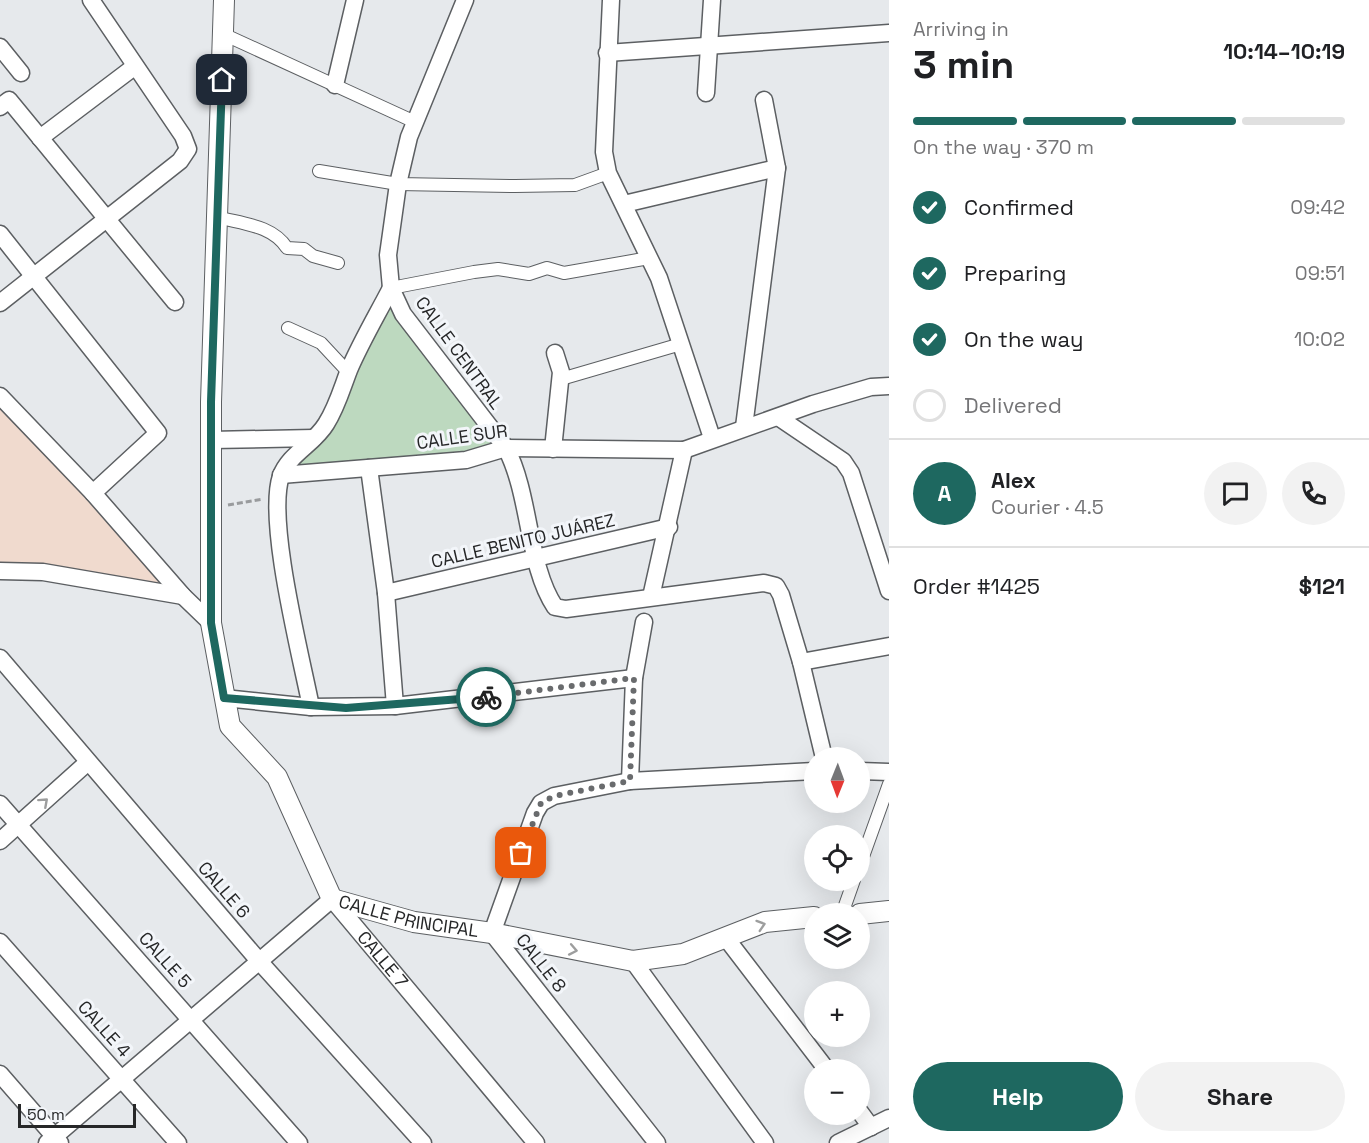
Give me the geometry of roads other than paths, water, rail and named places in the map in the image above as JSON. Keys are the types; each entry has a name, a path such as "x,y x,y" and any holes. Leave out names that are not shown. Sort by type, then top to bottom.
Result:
{"street":[{"path":"0,303 33,274 180,161 188,149 183,136 134,67 91,0"},
{"name":"CALLE 7","path":"224,0 211,440 211,623 230,726 277,777 332,899 536,1143"},
{"path":"335,86 355,0"},
{"path":"311,706 279,540 278,496 281,475 291,460 325,426 340,397 348,372 391,288 388,255 398,184 415,122 465,0"},
{"path":"610,0 604,152 608,173 649,258 712,438"},
{"path":"705,93 712,0"},
{"path":"607,53 889,33"},
{"path":"223,34 415,122"},
{"path":"0,47 21,73"},
{"path":"40,138 134,67"},
{"path":"0,107 9,100 175,302"},
{"path":"744,427 777,168 764,100"},
{"path":"624,204 777,168"},
{"path":"318,171 398,184 575,185 608,173"},
{"path":"217,217 267,230 281,237 287,248 304,249 313,256 338,263"},
{"path":"0,234 158,433 93,493"},
{"path":"391,288 498,269 529,274 547,268 564,273 649,258"},
{"name":"CALLE CENTRAL","path":"391,288 403,314 506,448 515,465 537,558 549,598 555,607 566,609 651,597"},
{"path":"288,328 321,343 348,372"},
{"path":"561,379 681,344"},
{"path":"553,449 561,379 555,353"},
{"path":"821,747 801,662 781,595 776,586 764,583 651,597 669,527 684,450 744,427 871,387 889,386"},
{"path":"0,396 93,493 183,596 211,623"},
{"path":"778,417 843,461 851,473 889,591"},
{"path":"211,440 314,438"},
{"name":"CALLE SUR","path":"281,475 466,460 506,448 684,450"},
{"path":"369,468 386,593 394,706"},
{"name":"CALLE BENITO JUÁREZ","path":"386,593 669,527"},
{"path":"0,571 43,572 183,596"},
{"path":"644,622 634,678 630,781 804,772"},
{"path":"801,662 889,646"},
{"name":"CALLE 6","path":"0,658 259,961 423,1143"},
{"path":"224,698 311,706 394,706 634,678"},
{"path":"0,840 88,762"},
{"path":"870,771 889,772"},
{"name":"CALLE 8","path":"630,781 554,796 541,803 535,813 492,933 657,1143"},
{"path":"870,838 889,784"},
{"name":"CALLE 5","path":"0,804 299,1143"},
{"name":"CALLE PRINCIPAL","path":"54,1141 122,1079 332,899 414,922 492,933 633,961 683,954 765,922 804,919"},
{"path":"870,913 889,911"},
{"path":"726,938 819,1059"},
{"name":"CALLE 4","path":"0,942 178,1143"},
{"path":"633,961 765,1143"},
{"path":"0,1074 54,1141"},
{"path":"838,1143 889,1118"}]}
